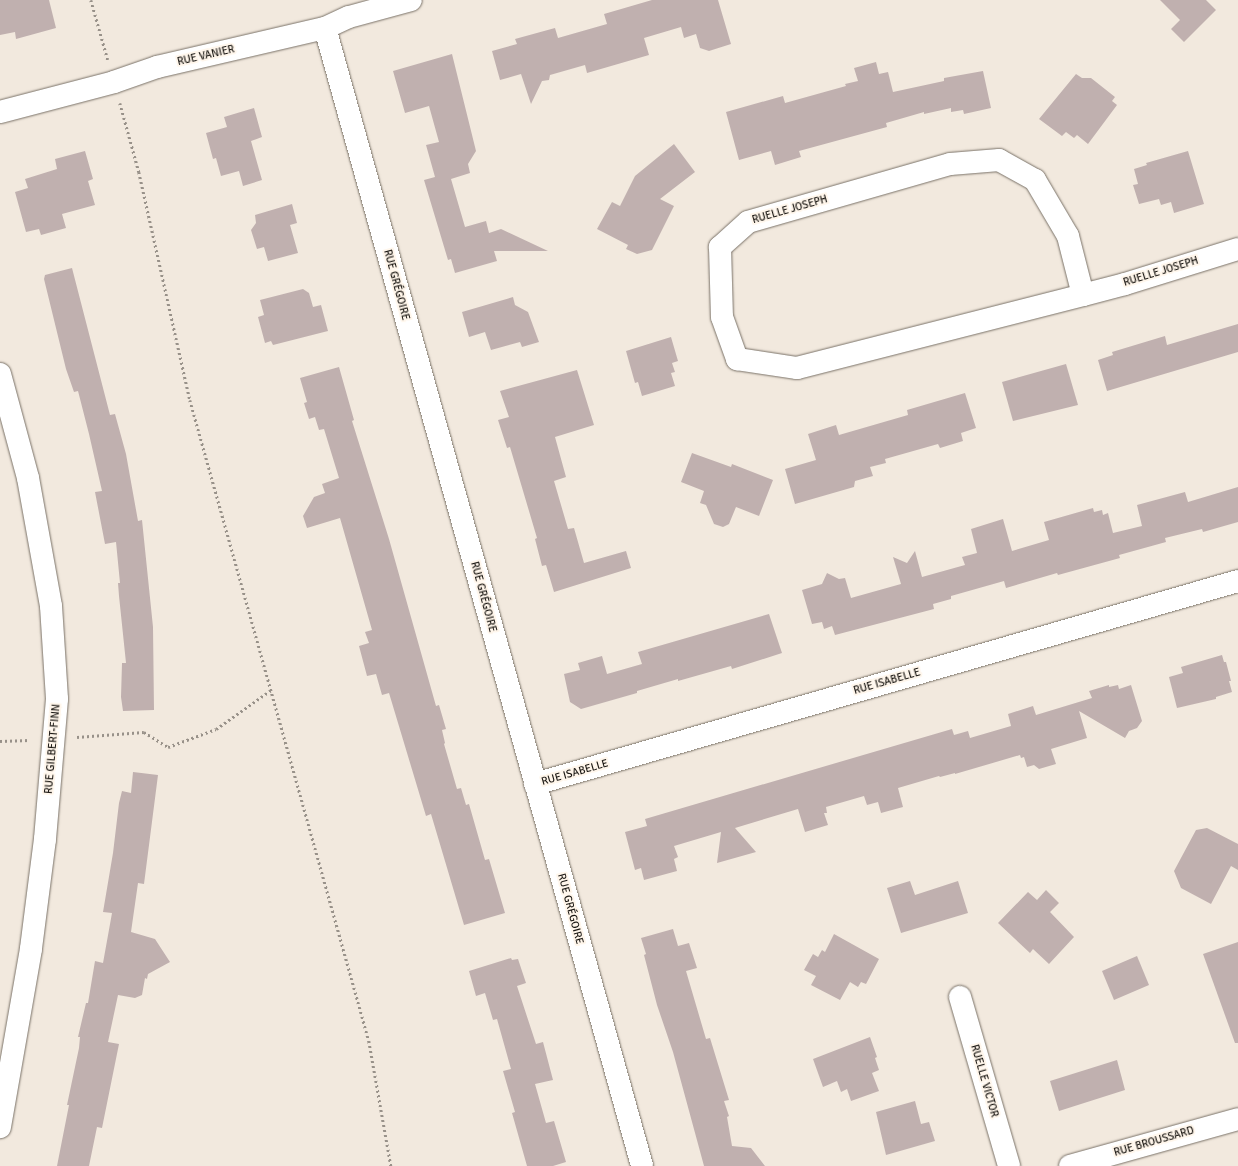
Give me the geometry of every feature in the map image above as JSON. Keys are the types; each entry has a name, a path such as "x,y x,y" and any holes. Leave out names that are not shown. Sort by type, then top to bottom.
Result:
{"street":[{"name":"RUE VANIER","path":"0,112 114,82 157,67 325,28 349,17 411,0"},
{"name":"RUE GRÉGOIRE","path":"325,28 642,1166"},
{"name":"RUELLE JOSEPH","path":"1083,295 1068,236 1035,180 999,160 950,164 748,222 720,247 722,317 737,359 796,368 1083,295 1238,249"},
{"name":"RUE GILBERT-FINN","path":"0,374 28,478 51,606 57,699 46,839 31,949 0,1127"},
{"name":"RUE ISABELLE","path":"535,784 1238,581"},
{"name":"RUELLE VICTOR","path":"960,997 1009,1166"},
{"name":"RUE BROUSSARD","path":"1070,1166 1238,1118"}],"path":[{"path":"91,0 139,172 190,400 369,1041 391,1166"},
{"path":"0,741 54,739 144,732 168,747 216,729 271,690"}],"building":[{"path":"0,0 49,0 56,28 16,39 15,32 0,35"},
{"path":"652,0 718,0 731,44 709,51 700,48 696,34 684,38 681,27 644,38 649,55 587,73 585,65 550,75 549,80 542,81 531,104 521,74 500,80 492,51 517,44 515,39 555,28 558,38 607,24 604,14"},
{"path":"1160,0 1206,0 1216,10 1184,42 1171,29 1180,20"},
{"path":"452,54 476,151 468,164 470,173 451,179 465,227 486,221 489,233 501,229 548,251 494,251 497,261 455,273 451,259 448,260 424,180 435,177 426,145 439,142 429,106 405,113 393,71"},
{"path":"876,62 879,74 888,72 893,92 944,81 944,78 983,71 991,108 964,114 963,110 951,112 951,108 924,114 924,112 886,123 887,127 799,151 801,157 775,165 771,151 739,160 726,112 783,96 785,103 846,86 845,84 858,81 854,68"},
{"path":"1076,74 1082,78 1091,78 1115,97 1112,101 1117,105 1088,144 1077,135 1074,138 1066,132 1062,136 1039,119"},
{"path":"254,108 262,137 251,141 262,180 243,186 239,171 221,176 216,158 213,159 206,133 227,127 224,117"},
{"path":"674,144 695,172 660,199 674,206 652,250 637,254 626,249 628,245 597,229 612,202 620,206 635,176"},
{"path":"85,151 93,179 88,181 95,205 62,214 66,228 41,235 39,229 26,232 15,192 28,188 25,179 57,169 55,159"},
{"path":"1188,151 1204,204 1174,213 1171,202 1161,205 1159,199 1139,204 1133,185 1138,184 1134,169 1147,165 1146,163"},
{"path":"292,204 297,223 290,225 298,253 268,261 264,247 257,249 251,230 256,223 255,215"},
{"path":"72,268 110,415 115,414 126,454 138,521 142,520 153,627 154,710 123,711 121,697 122,663 126,663 119,596 118,583 120,583 116,542 105,544 95,492 102,491 89,434 78,391 74,392 66,369 44,279 45,275"},
{"path":"303,289 309,293 313,307 321,305 328,331 273,345 271,341 265,343 258,317 264,315 260,300"},
{"path":"513,297 515,305 528,312 539,342 522,347 520,342 491,350 485,332 469,337 462,312"},
{"path":"1238,324 1238,352 1107,391 1098,360 1113,355 1112,352 1165,336 1167,345"},
{"path":"671,337 678,361 672,363 675,372 671,373 675,386 642,396 638,382 635,383 626,351"},
{"path":"1066,364 1078,405 1013,421 1002,382"},
{"path":"339,367 354,420 352,421 389,539 436,706 439,705 446,729 442,730 444,744 457,789 461,788 466,805 469,804 485,860 489,859 505,913 464,925 431,814 426,816 389,693 382,695 376,674 367,676 359,646 369,643 365,632 372,630 340,518 307,528 303,516 314,497 325,493 322,484 339,478 324,429 319,430 315,417 309,419 304,403 307,402 300,378"},
{"path":"577,370 594,425 555,437 566,477 554,481 568,529 574,528 584,563 626,551 631,568 554,592 546,565 542,566 535,539 537,538 510,447 507,448 498,420 509,417 500,391"},
{"path":"965,393 976,428 961,433 963,441 940,448 938,444 885,459 886,463 870,467 873,476 855,481 854,487 795,504 785,469 816,460 808,434 836,425 839,435 908,415 907,410"},
{"path":"692,453 731,467 732,464 773,480 759,516 736,507 729,524 723,527 714,524 706,505 700,503 704,491 681,482"},
{"path":"1238,487 1238,522 1203,532 1202,529 1165,538 1166,542 1119,555 1120,558 1058,575 1057,573 1006,588 1004,581 951,596 951,599 933,604 934,609 835,635 832,626 824,629 822,622 812,624 802,590 822,584 827,573 839,579 845,578 851,598 901,584 893,557 907,563 915,551 922,577 965,565 962,557 977,553 971,529 1003,519 1012,551 1049,540 1044,522 1093,508 1094,512 1102,510 1103,515 1108,513 1113,533 1142,526 1137,505 1185,492 1188,502"},
{"path":"769,614 782,653 732,669 731,666 678,681 678,679 637,691 637,693 581,709 570,702 564,674 580,670 578,663 602,656 607,674 642,664 638,652"},
{"path":"1222,655 1224,662 1226,662 1232,692 1216,697 1216,699 1177,708 1169,677 1183,673 1181,667"},
{"path":"1109,685 1109,687 1118,685 1119,689 1131,685 1142,721 1137,728 1129,731 1125,738 1079,711 1087,738 1051,749 1056,764 1039,769 1034,765 1027,767 1024,757 1021,758 1020,755 955,774 939,776 898,788 903,807 881,813 878,802 867,805 864,796 826,807 827,813 824,813 828,825 805,832 798,809 735,828 756,852 717,863 721,832 674,846 678,857 674,859 677,871 644,880 641,868 635,870 625,832 647,826 645,819 952,729 954,735 968,731 970,738 1011,726 1008,714 1033,706 1036,715 1092,698 1089,691"},
{"path":"133,772 158,775 144,884 138,883 131,932 155,939 170,962 148,974 147,979 145,978 142,995 135,998 118,995 108,1042 119,1044 102,1128 97,1127 89,1166 57,1166 69,1105 67,1105 79,1048 80,1037 78,1037 86,1003 88,1003 95,961 103,963 112,913 103,912 113,853 119,803 122,791 131,793"},
{"path":"1207,828 1238,844 1238,870 1231,866 1211,904 1181,888 1174,871 1196,830"},
{"path":"910,881 915,895 958,881 968,913 901,933 887,888"},
{"path":"1046,890 1059,903 1050,912 1074,937 1049,964 1033,949 1030,953 998,923 1028,892 1037,900"},
{"path":"673,929 678,946 689,943 697,968 686,971 706,1039 710,1038 729,1100 724,1101 729,1116 727,1117 732,1146 751,1148 765,1166 704,1166 673,1052 657,1005 641,938"},
{"path":"834,934 879,959 866,984 861,982 858,987 850,982 840,1000 811,985 816,976 804,970 813,954 818,957 822,950 825,952"},
{"path":"1238,942 1238,1043 1235,1043 1203,954"},
{"path":"1137,956 1149,985 1114,1000 1102,971"},
{"path":"511,958 512,960 518,959 526,983 517,986 536,1044 543,1042 553,1080 535,1084 546,1123 554,1121 566,1162 553,1166 527,1166 512,1113 515,1112 503,1071 511,1069 497,1019 493,1020 485,993 476,996 469,971"},
{"path":"870,1037 877,1057 875,1058 879,1070 872,1073 879,1091 851,1101 847,1089 841,1092 837,1081 823,1087 813,1059"},
{"path":"1117,1060 1125,1090 1059,1111 1050,1081"},
{"path":"915,1101 921,1124 929,1122 935,1141 886,1155 876,1112"}]}
